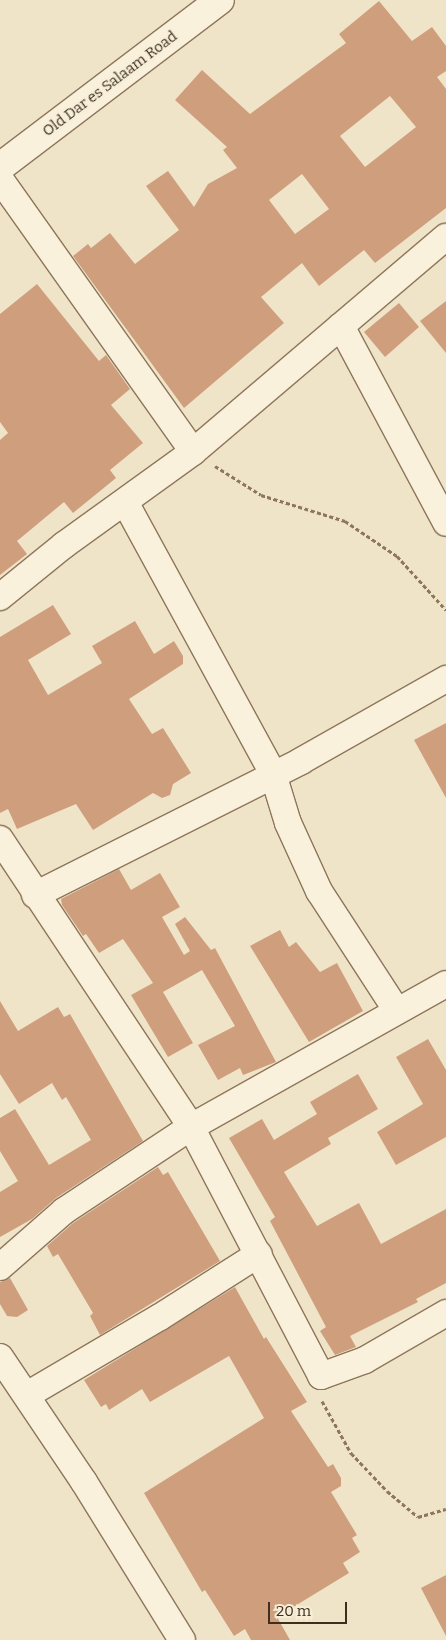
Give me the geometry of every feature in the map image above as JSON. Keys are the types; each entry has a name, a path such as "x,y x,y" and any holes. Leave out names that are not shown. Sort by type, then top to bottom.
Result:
{"main road":[{"name":"Old Dar es Salaam Road","path":"0,167 220,0"}],"street":[{"path":"0,179 193,452"},
{"path":"0,596 193,452 446,237"},
{"path":"341,326 446,523"},
{"path":"125,502 273,774 288,822 319,892 398,1011"},
{"path":"35,895 273,774 446,679"},
{"path":"0,839 35,895 191,1127 259,1254 321,1376 365,1360 446,1313"},
{"path":"0,1268 64,1211 191,1127 446,984"},
{"path":"27,1395 160,1317 259,1254"},
{"path":"0,1356 27,1395 182,1640"}],"path":[{"path":"193,452 261,494 345,520 397,556 446,610"},
{"path":"318,1394 351,1453 387,1491 418,1517 446,1509"}],"building":[{"path":"379,1 412,41 432,27 446,46 446,71 437,77 446,89 446,208 375,263 364,250 319,286 302,263 261,297 284,323 184,408 73,256 88,244 91,248 110,233 135,264 179,230 146,186 168,171 194,207 208,184 237,168 223,150 227,147 175,100 202,70 250,114 346,43 339,34","holes":["390,96 416,127 365,167 340,136","302,174 329,209 295,234 269,200"]},
{"path":"37,284 99,361 106,355 130,389 111,405 143,443 110,470 116,478 73,513 64,502 17,541 27,554 0,575 0,440 8,433 0,422 0,314"},
{"path":"446,301 446,353 420,321"},
{"path":"399,303 419,327 385,357 364,332"},
{"path":"53,605 71,634 28,660 48,695 102,663 92,646 135,621 154,654 174,641 183,656 183,664 129,699 152,734 163,728 191,773 173,784 170,795 162,798 153,793 93,830 76,804 17,829 8,809 0,813 0,637"},
{"path":"446,723 446,798 414,740"},
{"path":"119,869 131,890 160,873 180,907 162,917 184,955 190,951 175,924 185,917 211,950 215,948 276,1062 243,1075 240,1068 218,1080 198,1045 235,1026 202,970 163,992 193,1043 168,1057 131,995 153,983 123,939 99,953 86,934 83,936 62,905 61,899"},
{"path":"280,930 289,947 296,942 320,972 337,963 363,1011 309,1042 250,946"},
{"path":"0,1001 18,1031 58,1007 64,1017 70,1014 143,1141 56,1198 32,1219 0,1237 0,1192 18,1181 0,1151 0,1118 15,1109 49,1165 91,1140 66,1097 62,1100 52,1083 19,1104 0,1074"},
{"path":"428,1039 446,1070 446,1137 396,1165 377,1132 423,1104 396,1057"},
{"path":"358,1074 378,1109 328,1138 331,1144 284,1172 317,1226 359,1203 381,1244 446,1209 446,1283 416,1299 418,1302 350,1336 356,1347 335,1355 320,1331 326,1327 270,1221 275,1217 229,1138 262,1119 274,1140 317,1114 310,1102"},
{"path":"158,1167 163,1175 168,1172 220,1261 100,1335 90,1316 93,1313 58,1254 53,1257 47,1246 73,1223"},
{"path":"10,1278 28,1310 17,1317 7,1316 0,1304 0,1282"},
{"path":"235,1287 264,1339 266,1337 307,1402 291,1411 328,1467 333,1464 341,1478 341,1486 331,1492 357,1535 352,1538 360,1552 343,1563 349,1573 277,1617 290,1640 251,1640 245,1629 234,1636 205,1590 202,1592 144,1493 264,1418 229,1356 150,1402 142,1389 109,1410 106,1404 101,1407 84,1380"},
{"path":"446,1575 446,1636 421,1588"}]}
